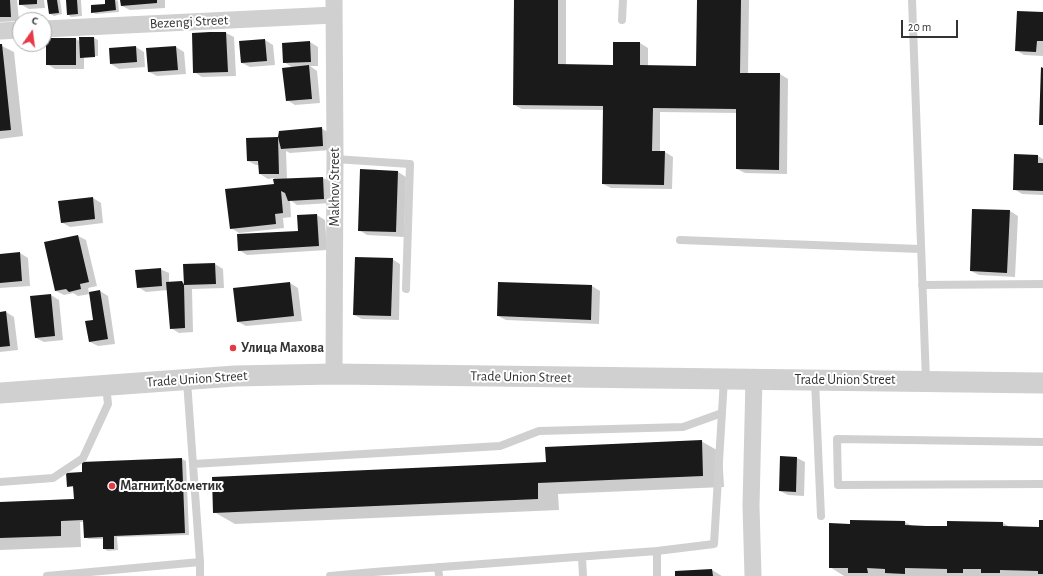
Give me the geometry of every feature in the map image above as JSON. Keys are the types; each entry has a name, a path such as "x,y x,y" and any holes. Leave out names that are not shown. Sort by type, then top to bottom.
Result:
{"street":[{"name":"Bezengi Street","path":"52,27 334,7"},
{"name":"Makhov Street","path":"334,7 334,374"},
{"path":"0,31 12,30"},
{"name":"Trade Union Street","path":"0,393 235,376 334,374 1043,383"},
{"path":"753,576 751,506 754,380"}],"lane":[{"path":"622,0 622,20"},
{"path":"912,0 926,381"},
{"path":"335,159 410,164 406,289"},
{"path":"680,240 920,250"},
{"path":"922,285 1043,284"},
{"path":"330,576 374,574 438,567 657,551 714,544 724,379"},
{"path":"187,380 200,576"},
{"path":"815,380 821,516"},
{"path":"0,482 53,478 83,458 108,404 106,385"},
{"path":"193,464 500,446 539,432 684,426 722,412"},
{"path":"1043,442 837,439 838,485 1043,484"},
{"path":"657,551 657,576"},
{"path":"582,557 583,576"},
{"path":"47,576 200,562"},
{"path":"438,567 439,576"}],"building":[{"path":"0,0 10,0 11,17 0,17"},
{"path":"19,0 37,0 37,4 19,5"},
{"path":"47,0 57,0 59,13 52,14 52,12 49,12"},
{"path":"66,0 77,0 78,14 67,15"},
{"path":"105,0 115,0 116,10 91,13 91,5 105,4"},
{"path":"120,0 157,0 157,3 121,6"},
{"path":"514,0 558,0 558,64 613,65 613,42 640,42 640,65 696,66 697,0 741,0 740,73 780,73 779,170 736,169 736,109 653,108 652,151 665,151 664,185 602,184 603,106 513,105"},
{"path":"1017,11 1043,12 1043,41 1037,41 1036,52 1015,51"},
{"path":"226,32 228,72 193,73 192,33"},
{"path":"79,37 94,37 95,57 80,58"},
{"path":"52,38 76,38 76,65 46,65 46,52 52,52"},
{"path":"265,39 267,61 241,63 239,41"},
{"path":"310,41 311,62 283,63 282,43"},
{"path":"0,44 2,44 11,130 0,131"},
{"path":"136,46 137,62 110,64 109,48"},
{"path":"176,46 178,70 148,72 146,48"},
{"path":"309,65 312,99 286,101 282,68"},
{"path":"1041,67 1043,68 1043,125 1039,125"},
{"path":"322,127 323,146 281,149 278,137 279,131"},
{"path":"278,137 279,174 259,174 258,161 247,161 246,138"},
{"path":"1014,154 1038,155 1038,163 1043,163 1043,191 1013,190"},
{"path":"360,169 398,171 396,232 358,231"},
{"path":"323,177 324,199 288,201 285,193 281,191 283,213 275,214 276,224 230,229 225,189 274,184 273,179"},
{"path":"93,197 95,219 61,223 58,201"},
{"path":"972,209 1010,210 1007,273 970,271"},
{"path":"317,214 319,246 238,251 237,234 298,231 297,215"},
{"path":"78,235 89,282 80,284 81,289 69,292 66,289 55,291 44,242"},
{"path":"20,252 22,281 0,283 0,254"},
{"path":"355,257 393,258 391,316 353,315"},
{"path":"215,263 216,284 184,285 183,264"},
{"path":"161,268 162,286 137,288 135,270"},
{"path":"182,281 184,285 185,328 170,329 166,282"},
{"path":"290,282 294,316 237,322 233,288"},
{"path":"498,282 592,285 591,320 497,316"},
{"path":"100,290 108,339 89,342 85,321 93,320 89,292"},
{"path":"51,294 55,336 35,338 30,296"},
{"path":"6,311 10,346 0,347 0,312"},
{"path":"702,440 703,476 538,483 538,499 213,513 212,477 546,462 545,447"},
{"path":"780,456 797,457 796,492 779,491"},
{"path":"182,458 185,533 114,536 114,549 103,549 103,537 84,538 83,520 61,521 61,536 0,538 0,502 74,499 73,486 67,487 66,473 82,472 82,462"},
{"path":"850,520 905,521 905,525 926,526 947,526 947,521 1003,522 1003,526 1039,527 1039,520 1043,520 1043,574 1038,574 1038,571 1000,570 1000,573 981,573 981,569 963,569 963,573 947,573 947,569 905,568 905,574 885,573 885,569 867,568 868,573 848,573 848,568 829,568 829,523 850,524"},
{"path":"712,569 713,576 675,576 675,571"}],"place":[{"name":"Улица Махова","path":"233,348"},
{"name":"Магнит Косметик","path":"112,486"}]}
